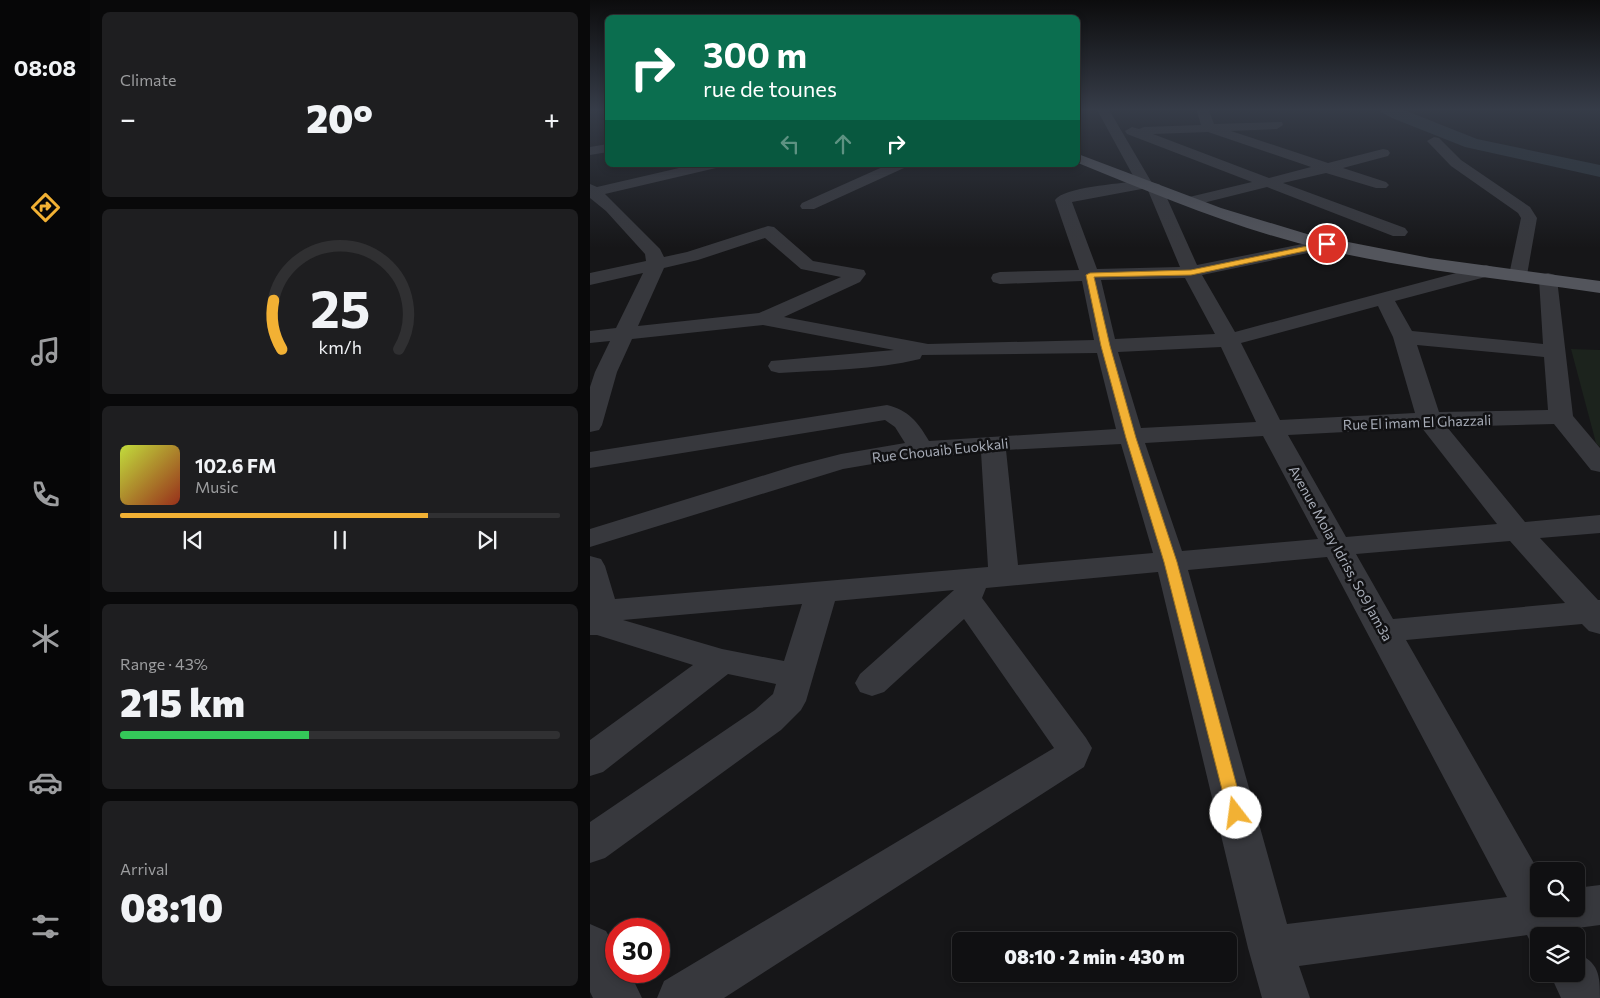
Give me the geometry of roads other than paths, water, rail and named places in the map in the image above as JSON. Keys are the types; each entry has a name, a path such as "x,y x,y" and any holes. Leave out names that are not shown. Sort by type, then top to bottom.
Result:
{"main road":[{"path":"1080,159 1261,227 1327,244 1402,259 1600,286"}],"street":[{"name":"Avenue Molay Idriss, So9 Jam3a","path":"1129,155 1150,186 1191,272 1229,340 1272,429 1384,631 1530,870"},
{"path":"1193,155 1400,232"},
{"path":"1287,155 1381,185"},
{"path":"1191,201 1377,155"},
{"path":"1448,155 1456,163 1524,210 1529,218 1518,275"},
{"path":"591,191 702,167"},
{"path":"808,206 895,167"},
{"path":"1150,186 1070,196 1065,197 1063,200 1090,275 1106,346 1131,438 1171,562 1271,948 1286,998"},
{"path":"590,424 606,372 656,265 654,253 612,208 591,191"},
{"path":"590,279 692,256 768,231 807,265 857,274 853,278 763,319 621,340 590,338"},
{"path":"1000,278 1191,272 1327,244"},
{"path":"763,319 928,350 1106,346 1229,340 1384,300 1486,271"},
{"path":"1548,279 1561,417 1600,464"},
{"path":"1384,300 1404,337 1429,420 1518,532 1598,616"},
{"path":"1404,337 1555,352"},
{"path":"590,352 621,340"},
{"path":"779,366 872,360 907,356 928,350"},
{"path":"590,460 887,412 897,414 909,428 921,449"},
{"name":"Rue El imam El Ghazzali","path":"1272,429 1429,420 1561,417"},
{"name":"Rue Chouaib Euokkali","path":"590,538 841,462 921,449 1272,429"},
{"path":"680,998 1071,756 1074,748 982,585 993,444"},
{"path":"595,621 822,592 982,585 1171,562 1600,524"},
{"path":"590,566 595,621"},
{"path":"872,683 982,585"},
{"path":"590,845 768,720 788,701 822,592"},
{"path":"1384,631 1598,616"},
{"path":"595,621 722,661 796,676"},
{"path":"590,761 722,661"},
{"path":"1585,909 1600,905"},
{"path":"1271,948 1559,917"},
{"path":"590,946 618,998"},
{"path":"1577,982 1586,998"}],"waterway":[{"path":"1525,155 1600,171"}]}
